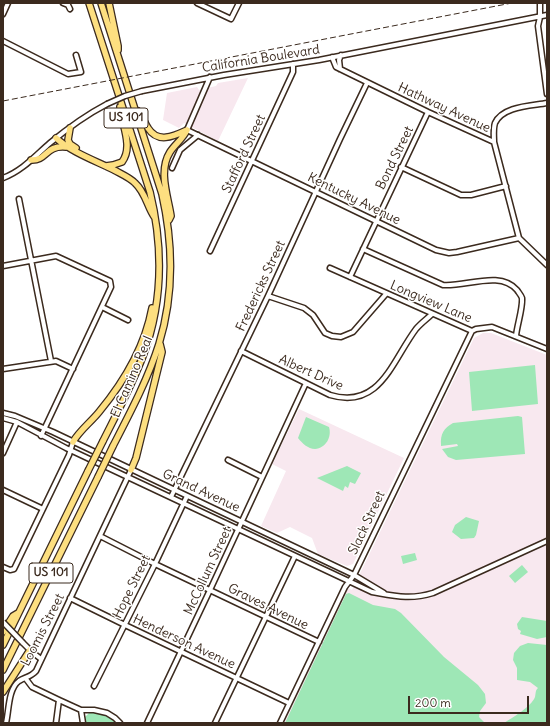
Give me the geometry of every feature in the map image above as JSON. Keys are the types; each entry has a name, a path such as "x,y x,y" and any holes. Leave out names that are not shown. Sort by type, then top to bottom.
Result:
{"highway":[{"name":"El Camino Real","path":"3,645 143,356 152,328 158,291 159,253 156,220 150,192 88,3"},
{"name":"El Camino Real","path":"3,670 143,385 159,343 168,306 171,275 170,240 161,188 101,3"},
{"path":"109,3 118,46 118,56"},
{"path":"106,166 119,164 124,160 127,152 127,143 119,97"},
{"path":"136,108 149,129 158,137 170,138 187,130"},
{"path":"70,128 67,137 69,143 94,156 98,162"},
{"path":"168,223 171,216 164,174 165,164 169,154 175,145 185,135 187,130"},
{"path":"56,138 67,147 127,177 138,186 145,196 150,212 156,220"},
{"path":"31,160 41,158 55,147 67,147"},
{"path":"73,442 76,436 90,423 105,405 127,372 143,336 149,320 153,302 158,291"},
{"path":"131,470 136,458 162,352 159,343"},
{"path":"3,632 13,616 18,613"},
{"path":"3,692 30,650"}],"street":[{"path":"3,14 8,3"},
{"path":"63,3 68,5 70,9"},
{"path":"197,3 232,20 239,3"},
{"path":"540,3 540,17 538,26 547,94"},
{"name":"California Boulevard","path":"3,178 15,173 56,138 87,115 125,96 210,77 332,57 547,15"},
{"path":"3,42 68,74 81,72 76,55"},
{"path":"340,69 339,60 341,55"},
{"name":"Hathway Avenue","path":"332,57 336,67 428,112 494,142 519,238"},
{"name":"Stafford Street","path":"210,251 294,72 293,64"},
{"path":"187,130 210,77"},
{"name":"Fredericks Street","path":"171,497 268,296 368,83"},
{"path":"494,142 495,124 503,114 510,110 547,103"},
{"name":"Bond Street","path":"350,277 428,112"},
{"name":"Kentucky Avenue","path":"187,130 436,250 449,253 519,238"},
{"path":"172,168 180,150 198,135"},
{"path":"401,167 461,195 471,195 506,186"},
{"path":"19,199 51,361"},
{"path":"519,238 547,265"},
{"path":"363,249 442,284 454,285 495,280 510,283 520,294 522,300 516,336"},
{"path":"3,266 56,256 110,281 112,287 41,436"},
{"name":"Longview Lane","path":"330,268 472,331 492,327 547,349"},
{"path":"268,296 304,308 313,315 325,333 336,337 345,336 353,332 386,294"},
{"path":"102,307 128,320"},
{"name":"Albert Drive","path":"241,351 306,384 341,398 353,398 364,395 374,389 382,380 417,328 432,314"},
{"name":"Slack Street","path":"280,723 345,587 354,575 472,331"},
{"path":"3,369 56,361 72,369"},
{"name":"McCollum Street","path":"147,723 306,384"},
{"name":"Grand Avenue","path":"3,413 15,416 44,428 354,575 388,595"},
{"name":"Grand Avenue","path":"3,418 17,422 41,436 372,592 410,598 433,593 547,541"},
{"path":"3,453 17,422"},
{"path":"3,567 12,570 14,569 71,450 73,442"},
{"path":"228,460 262,477"},
{"name":"Loomis Street","path":"6,723 12,690 19,681 36,671 131,470"},
{"path":"3,490 43,509"},
{"name":"Hope Street","path":"94,686 187,496"},
{"name":"Graves Avenue","path":"100,536 155,564 319,642"},
{"path":"215,723 295,556"},
{"name":"Henderson Avenue","path":"70,598 289,703"},
{"path":"3,622 30,650 42,659"},
{"path":"26,678 32,687 59,700 81,710 94,710 107,713 120,723"},
{"path":"56,723 59,700"},
{"path":"81,710 83,723"}],"shaded area":[{"path":"248,78 218,141 184,123 179,128 163,120 167,93 197,87 199,90 216,86 218,83"},
{"path":"483,333 491,333 547,355 547,723 283,723 348,588 352,590 474,338"},
{"path":"299,409 404,458 353,564 347,566 318,554 312,538 290,527 277,533 261,526 286,471 272,464"}],"green space":[{"path":"535,365 538,404 472,411 469,372"},
{"path":"518,416 522,417 525,454 456,460 448,457 442,449 458,446 457,444 441,446 443,432 453,423"},
{"path":"306,417 329,427 329,438 322,447 312,449 303,444 298,438"},
{"path":"347,466 361,473 355,484 350,482 348,488 345,486 343,491 317,478"},
{"path":"466,517 479,521 476,535 474,538 461,539 452,532 455,525"},
{"path":"415,553 417,560 403,564 401,556"},
{"path":"522,565 528,572 515,583 509,576"},
{"path":"349,593 373,605 395,609 401,613 444,657 478,685 485,694 486,703 480,711 479,717 485,723 285,723 346,594"},
{"path":"522,617 547,621 547,637 537,639 520,634 521,631 518,629 517,624"},
{"path":"528,643 547,645 547,723 504,723 530,705 538,688 530,682 517,680 517,668 513,660 514,653 520,646"},
{"path":"90,712 106,715 119,723 86,723 85,717"}],"railway":[{"path":"3,101 512,3"}]}
